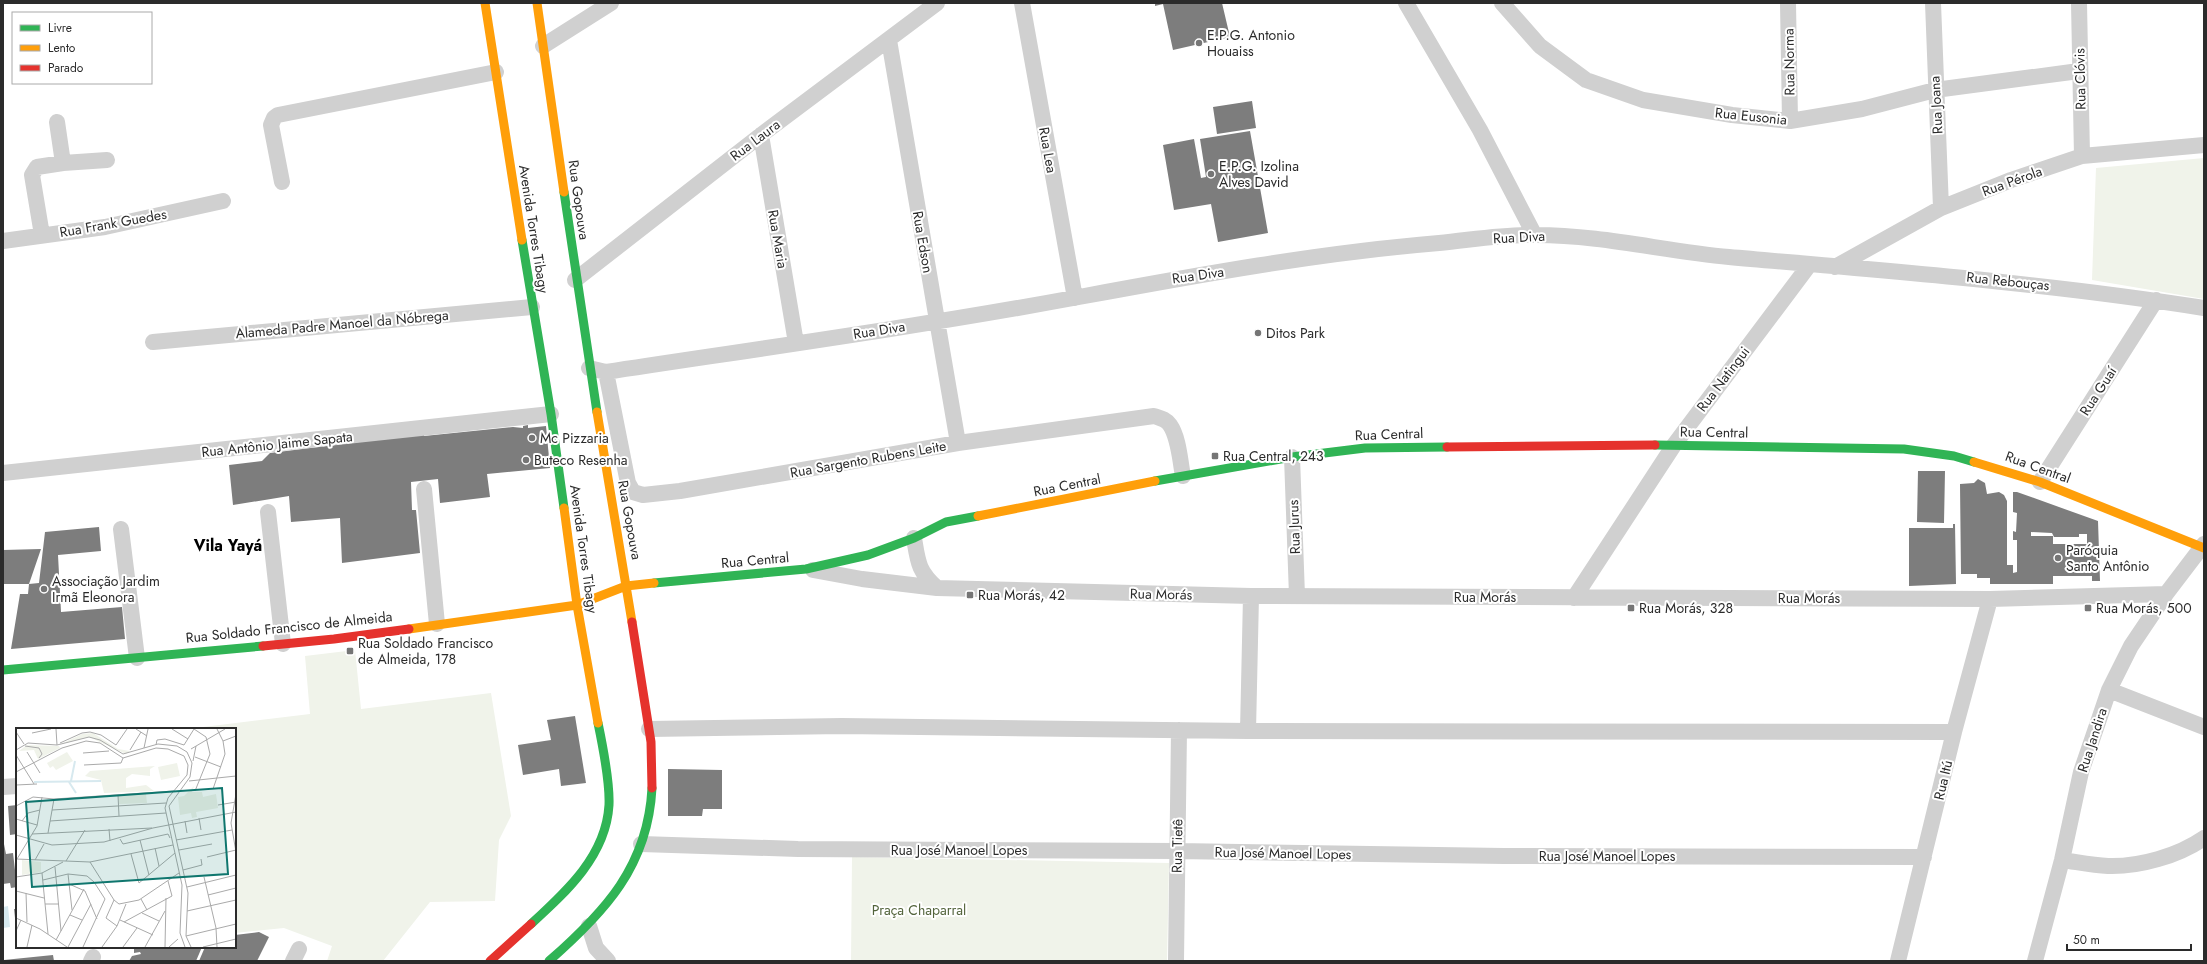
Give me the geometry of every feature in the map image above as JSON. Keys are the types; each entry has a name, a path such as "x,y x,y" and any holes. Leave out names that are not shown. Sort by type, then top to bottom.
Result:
{"street":[{"name":"Avenida Torres Tibagy","path":"485,3 532,307 551,414 577,605 603,748 610,811 604,831 589,862 566,892 490,961"},
{"name":"Rua Gopouva","path":"537,3 575,280 649,729 654,781 649,816 631,871 615,896 590,926 549,961"},
{"path":"543,46 611,3"},
{"name":"Rua Laura","path":"575,280 761,136 937,3"},
{"name":"Rua Lea","path":"1022,3 1075,298"},
{"path":"1406,3 1480,130 1534,234"},
{"name":"Rua Eusonia","path":"1502,3 1540,46 1586,80 1643,100 1732,115 1790,121 1862,109 1936,90 2079,71"},
{"name":"Rua Norma","path":"1788,3 1790,121"},
{"name":"Rua Joana","path":"1933,3 1941,208"},
{"name":"Rua Clóvis","path":"2079,3 2079,71 2082,156"},
{"name":"Rua Edson","path":"889,40 958,443"},
{"path":"282,182 271,125 274,118 278,115 496,72"},
{"path":"57,122 63,163"},
{"name":"Rua Maria","path":"761,136 796,343"},
{"name":"Rua Pérola","path":"1836,267 1941,208 2011,180 2082,156 2204,145"},
{"path":"42,235 32,172 37,167 63,163 107,160"},
{"name":"Rua Frank Guedes","path":"3,241 105,226 223,201"},
{"name":"Rua Diva","path":"589,368 606,372 936,321 1075,298 1166,280 1382,248 1534,234 1607,239 1715,255 1810,264"},
{"name":"Rua Rebouças","path":"1810,264 1926,273 2064,287 2204,308"},
{"name":"Rua Natingui","path":"1574,598 1674,445 1810,264"},
{"name":"Rua Guaí","path":"2040,482 2156,300"},
{"name":"Alameda Padre Manoel da Nóbrega","path":"153,342 532,307"},
{"name":"Rua Sargento Rubens Leite","path":"606,372 628,483 633,492 643,495 680,491 958,443 1154,416 1164,419 1171,425 1183,476"},
{"name":"Rua Antônio Jaime Sapata","path":"3,473 551,414"},
{"name":"Rua Central","path":"577,605 626,586 806,569 868,555 914,538 946,522 1183,476 1292,457 1365,448 1674,445 1904,449 1954,456 2040,482 2203,547"},
{"name":"Rua Jurus","path":"1292,457 1297,596"},
{"path":"424,489 437,624"},
{"path":"268,512 283,644"},
{"path":"121,529 137,658"},
{"path":"914,538 919,565 925,577 937,588"},
{"name":"Rua Jandira","path":"2035,961 2062,860 2081,772 2108,690 2131,646 2166,594 2203,547"},
{"name":"Rua Morás","path":"806,569 862,579 937,588 1251,596 1990,599 2166,594"},
{"path":"1248,731 1251,596"},
{"name":"Rua Itú","path":"1898,961 1954,732 1990,599"},
{"name":"Rua Soldado Francisco de Almeida","path":"3,670 334,639 577,605"},
{"path":"2108,690 2204,727"},
{"path":"649,729 842,726 1248,731 1954,732"},
{"name":"Rua Tietê","path":"1176,961 1179,730"},
{"path":"3,787 16,786"},
{"path":"2062,860 2109,866 2146,862 2176,852 2204,838"},
{"name":"Rua José Manoel Lopes","path":"641,844 798,849 1177,851 1504,856 1924,857"},
{"path":"590,926 596,948 608,961"}],"green space":[{"path":"2204,158 2204,299 2092,280 2096,168"},
{"path":"355,650 361,709 491,693 511,816 499,840 495,901 430,902 383,961 327,961 332,946 284,928 236,933 236,728 195,728 310,714 305,656"},
{"name":"Praça Chaparral","path":"852,857 1169,863 1167,961 851,961"}],"shaded area":[{"path":"8,906 10,927 3,928 3,907"}],"building":[{"path":"1155,3 1222,3 1230,37 1173,50 1163,4 1155,6"},
{"path":"1252,101 1256,128 1217,134 1213,107"},
{"path":"1250,131 1268,233 1218,242 1211,204 1174,210 1163,145 1194,139 1201,178 1206,177 1200,139"},
{"path":"528,425 528,428 546,426 550,468 487,474 490,497 440,503 438,479 411,482 412,510 416,510 420,553 342,563 340,518 291,522 289,496 233,505 229,465 262,461 270,453 424,434 424,436 513,427 523,428 523,426"},
{"path":"1918,471 1945,471 1944,523 1917,522"},
{"path":"1978,479 1985,483 1987,494 1999,492 2004,495 2007,501 2007,565 2013,565 2013,573 2017,572 2017,540 2013,540 2013,531 2016,532 2017,513 2013,512 2013,492 2017,492 2098,521 2100,581 2092,581 2092,576 2053,576 2053,584 1990,584 1990,578 1977,578 1977,574 1961,574 1960,484 1974,483","holes":["2031,532 2052,533 2054,537 2079,537 2079,534 2087,534 2087,544 2053,544 2053,536 2031,536"]},
{"path":"1953,524 1955,524 1956,584 1909,586 1909,528 1953,528"},
{"name":"Associação Jardim Irmã Eleonora","path":"99,527 101,551 58,555 61,612 122,607 125,639 11,649 20,594 28,594 29,584 39,583 45,532"},
{"path":"41,549 29,584 3,584 3,550"},
{"path":"575,716 586,783 561,786 559,769 523,775 518,745 551,740 547,720"},
{"path":"668,769 722,770 722,809 703,809 702,816 668,816"},
{"path":"16,805 16,834 10,835 8,806"},
{"path":"3,839 6,854 13,853 16,887 11,888 10,883 3,884"},
{"path":"14,909 16,909 16,927"},
{"path":"259,932 269,937 257,961 199,961 205,948 236,948 236,935"},
{"path":"134,948 202,948 196,961 129,961 132,956 141,954 140,952 134,953"},
{"path":"53,955 54,961 4,961 4,960"}],"traffic: fast":[{"path":"564,192 597,412"},
{"path":"522,240 551,414 564,508"},
{"path":"1655,445 1904,449 1954,456 1974,462"},
{"path":"1155,481 1292,457 1365,448 1447,447"},
{"path":"654,583 806,569 868,555 914,538 946,522 978,516"},
{"path":"3,670 263,646"},
{"path":"531,924 558,899 582,872 600,841 606,823 609,796 606,764 598,723"},
{"path":"549,961 588,924 620,885 632,864 642,841 649,816 652,788"}],"traffic: slow":[{"path":"485,3 522,240"},
{"path":"537,3 564,192"},
{"path":"597,412 632,622"},
{"path":"1974,462 2040,482 2204,548"},
{"path":"978,516 1155,481"},
{"path":"564,508 577,605 598,723"},
{"path":"409,629 577,605 626,586 654,583"}],"traffic: jam":[{"path":"1447,447 1655,445"},
{"path":"632,622 651,742 652,788"},
{"path":"263,646 334,639 409,629"},
{"path":"490,961 531,924"}],"place":[{"name":"E.P.G. Antonio Houaiss","path":"1199,43"},
{"name":"E.P.G. Izolina Alves David","path":"1211,174"},
{"name":"Ditos Park","path":"1258,333"},
{"name":"Mc Pizzaria","path":"532,438"},
{"name":"Rua Central, 243","path":"1215,456"},
{"name":"Buteco Resenha","path":"526,460"},
{"name":"Paróquia Santo Antônio","path":"2058,558"},
{"name":"Associação Jardim Irmã Eleonora","path":"44,589"},
{"name":"Rua Morás, 42","path":"970,595"},
{"name":"Rua Morás, 328","path":"1631,608"},
{"name":"Rua Morás, 500","path":"2088,608"},
{"name":"Rua Soldado Francisco de Almeida, 178","path":"350,651"}],"district":[{"name":"Vila Yayá","path":"228,545"}]}
